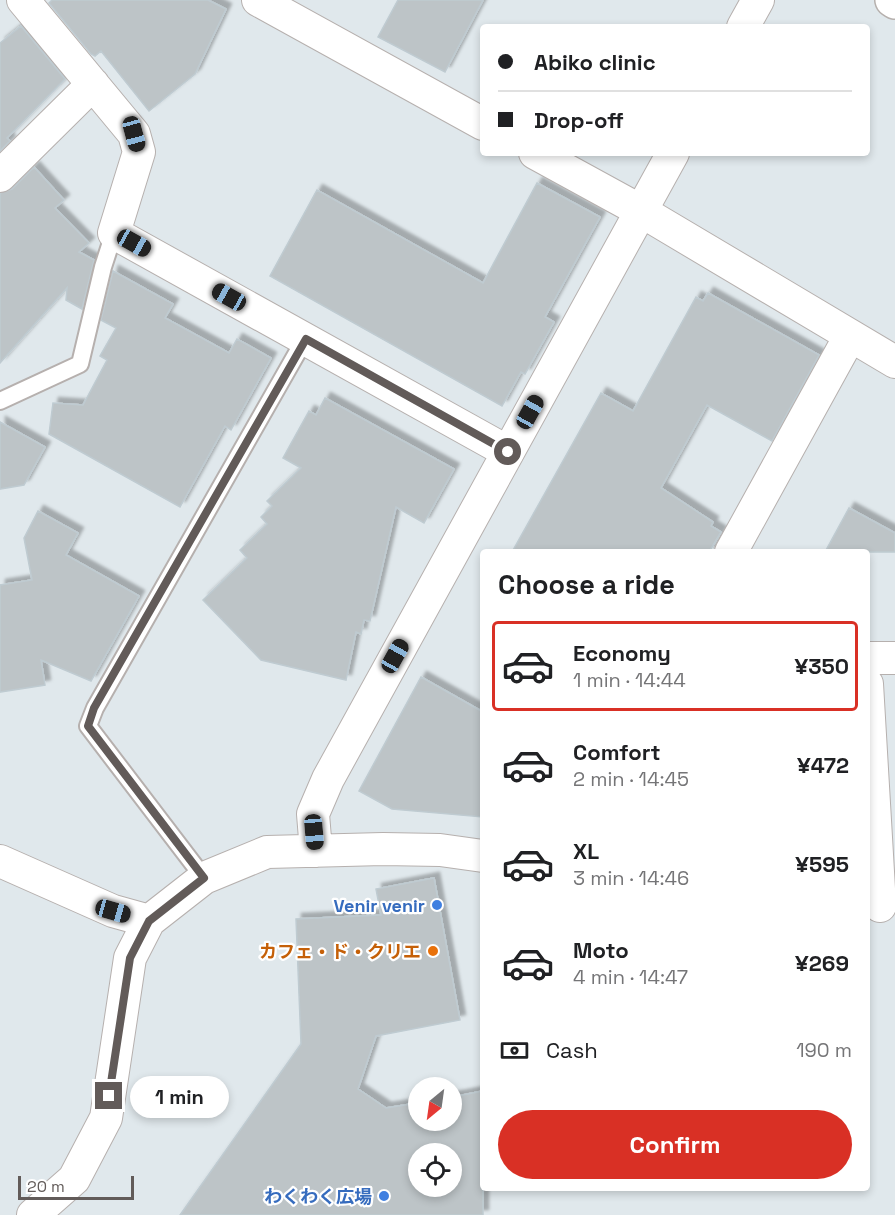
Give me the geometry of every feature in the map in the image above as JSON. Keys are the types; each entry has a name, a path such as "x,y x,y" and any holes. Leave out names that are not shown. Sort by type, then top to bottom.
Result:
{"street":[{"path":"23,0 134,134 139,152 114,233 508,452"},
{"path":"258,0 480,122"},
{"path":"745,24 758,0"},
{"path":"0,176 93,84"},
{"path":"540,156 641,211 895,362"},
{"path":"316,850 313,814 328,779 671,156"},
{"path":"733,549 850,336"},
{"path":"870,658 895,658"},
{"path":"870,732 881,906"},
{"path":"33,1215 74,1179 106,1118 130,958 149,921 204,878 267,852 440,850 480,856"},
{"path":"0,861 113,911 149,921"}],"lane":[{"path":"0,401 80,364 103,267 114,233"},
{"path":"204,878 88,726 94,708 306,339"}],"building":[{"path":"52,0 208,0 226,9 195,74 149,111 101,51 95,56 91,54 49,3"},
{"path":"398,0 483,0 445,72 378,37"},
{"path":"21,26 65,79 7,138 10,141 0,151 0,43"},
{"path":"34,167 64,200 55,208 89,243 79,252 94,260 82,309 66,300 67,288 0,363 0,193 12,189"},
{"path":"537,183 600,217 545,317 554,322 525,374 521,372 502,406 270,276 317,190 483,283"},
{"path":"113,271 173,304 165,318 229,353 237,339 271,358 231,430 225,426 180,507 49,434 53,403 83,405 107,360 100,356 116,328 101,320"},
{"path":"708,293 819,355 772,441 707,405 661,488 713,522 711,526 721,532 711,549 514,549 601,393 633,411 696,297 703,301"},
{"path":"325,398 454,469 424,523 396,507 370,621 364,620 361,634 356,632 346,680 261,660 203,600 247,558 240,550 267,524 261,517 272,506 267,501 301,468 283,458 309,411 316,415"},
{"path":"0,422 45,447 24,485 0,489"},
{"path":"849,508 895,533 895,552 870,552 870,549 827,549"},
{"path":"38,511 78,533 66,555 139,596 91,681 41,660 45,685 0,692 0,585 32,580 24,538"},
{"path":"421,677 480,710 480,817 392,809 359,791"},
{"path":"434,878 460,1020 376,1036 358,1089 386,1108 408,1105 408,1131 462,1131 462,1095 480,1092 480,1191 483,1191 483,1215 180,1215 301,1044 296,919 381,915 376,889"}],"place":[{"name":"Venir venir","path":"437,905"},
{"name":"カフェ・ド・クリエ","path":"433,951"},
{"name":"わくわく広場","path":"384,1196"}],"route":[{"path":"109,1096 130,958 149,921 204,878 88,726 94,708 306,339 508,452"}]}
